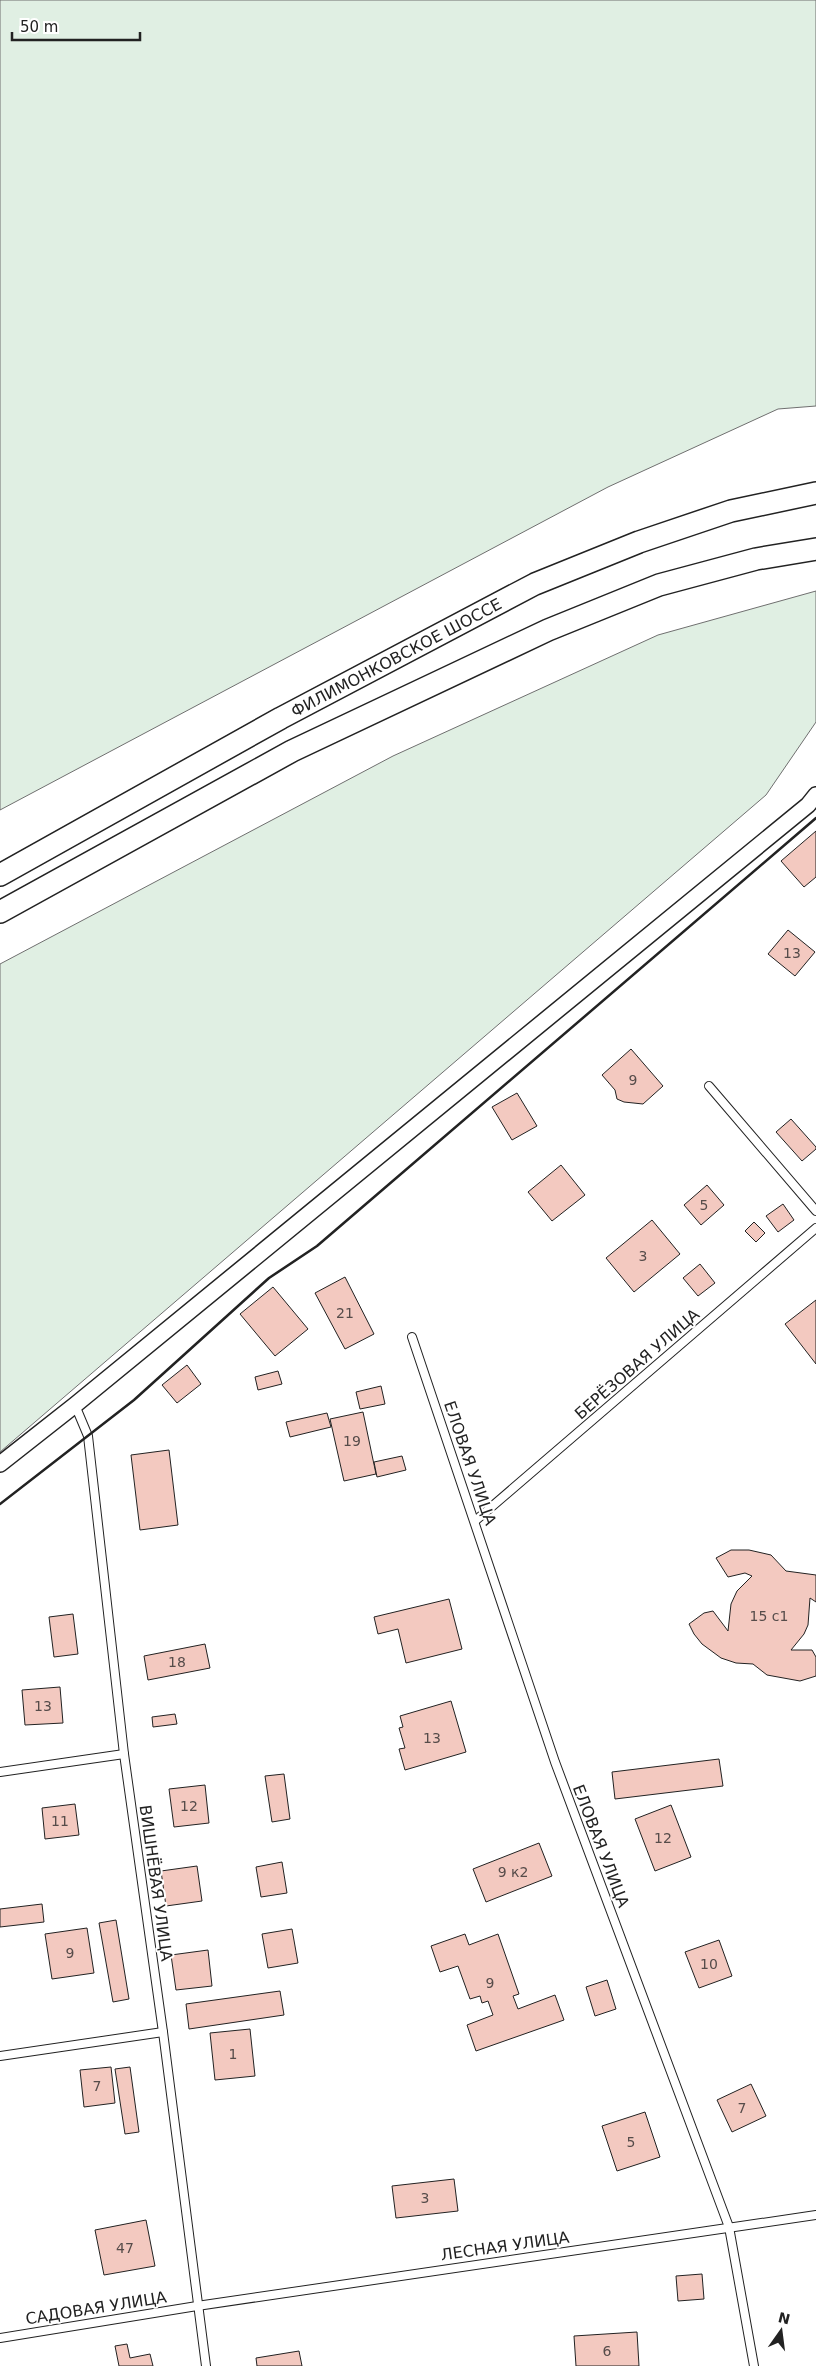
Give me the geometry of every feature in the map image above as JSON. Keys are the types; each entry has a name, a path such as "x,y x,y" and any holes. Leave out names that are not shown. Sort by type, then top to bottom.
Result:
{"main road":[{"name":"ФИЛИМОНКОВСКОЕ ШОССЕ","path":"0,875 281,718 535,584 639,542 731,511 816,493"},
{"path":"0,912 292,751 548,630 659,585 756,559 816,548"}],"street":[{"path":"0,1464 75,1405 808,805 816,796"}],"lane":[{"path":"710,1086 816,1211"},
{"name":"БЕРЁЗОВАЯ УЛИЦА","path":"475,1521 816,1228"},
{"name":"ЕЛОВАЯ УЛИЦА","path":"412,1337 555,1762 729,2227 754,2366"},
{"name":"ВИШНЁВАЯ УЛИЦА","path":"75,1405 88,1436 124,1754 163,2032 206,2366"},
{"path":"0,1772 124,1754"},
{"path":"0,2056 163,2032"},
{"name":"ЛЕСНАЯ УЛИЦА","path":"197,2306 816,2215"},
{"name":"САДОВАЯ УЛИЦА","path":"0,2338 197,2306"}],"green space":[{"path":"0,0 816,0 816,406 778,409 608,487 0,810"},
{"path":"816,591 816,722 766,795 0,1452 0,964 393,756 658,635"}],"building":[{"path":"816,831 816,877 804,887 781,861"},
{"path":"788,930 815,952 795,976 768,954"},
{"path":"631,1049 663,1086 643,1104 624,1102 617,1099 615,1090 602,1075"},
{"path":"517,1093 537,1126 512,1140 492,1107"},
{"path":"791,1119 816,1147 802,1161 776,1132"},
{"path":"561,1165 585,1195 552,1221 528,1192"},
{"path":"707,1185 724,1205 701,1225 684,1205"},
{"path":"783,1204 794,1220 778,1232 766,1216"},
{"path":"652,1220 680,1254 634,1292 606,1258"},
{"path":"754,1222 765,1233 756,1242 745,1231"},
{"path":"700,1264 715,1283 698,1296 683,1278"},
{"path":"345,1277 374,1334 345,1349 315,1293"},
{"path":"273,1287 308,1329 275,1356 240,1314"},
{"path":"816,1300 816,1364 785,1324"},
{"path":"187,1365 201,1384 177,1403 162,1385"},
{"path":"278,1371 282,1384 258,1390 255,1377"},
{"path":"381,1386 385,1404 360,1409 356,1392"},
{"path":"363,1412 376,1474 344,1481 330,1419"},
{"path":"327,1413 331,1427 290,1437 286,1422"},
{"path":"169,1450 178,1525 140,1530 131,1455"},
{"path":"402,1456 406,1470 377,1477 374,1462"},
{"path":"731,1550 749,1550 771,1555 786,1571 816,1575 816,1602 810,1598 808,1625 804,1634 791,1650 812,1650 816,1657 816,1676 800,1681 767,1675 753,1664 736,1663 721,1658 702,1644 694,1634 689,1624 704,1613 713,1611 728,1631 731,1604 737,1591 752,1576 745,1573 728,1577 716,1558"},
{"path":"449,1599 462,1649 406,1663 398,1629 378,1634 374,1617"},
{"path":"73,1614 78,1654 54,1657 49,1617"},
{"path":"205,1644 210,1668 148,1680 144,1656"},
{"path":"60,1687 63,1723 25,1725 22,1690"},
{"path":"451,1701 466,1752 405,1770 399,1749 405,1748 399,1728 403,1727 400,1716"},
{"path":"175,1714 177,1724 153,1727 152,1717"},
{"path":"719,1759 723,1786 615,1799 612,1772"},
{"path":"284,1774 290,1819 272,1822 265,1776"},
{"path":"205,1785 209,1823 174,1827 169,1789"},
{"path":"75,1804 79,1835 45,1839 42,1808"},
{"path":"671,1805 691,1857 655,1871 635,1819"},
{"path":"539,1843 552,1876 486,1902 473,1869"},
{"path":"282,1862 287,1893 261,1897 256,1867"},
{"path":"197,1866 202,1901 166,1906 161,1871"},
{"path":"42,1904 44,1922 0,1927 0,1909"},
{"path":"116,1920 129,1999 113,2002 99,1923"},
{"path":"87,1928 94,1973 52,1979 45,1934"},
{"path":"292,1929 298,1963 268,1968 262,1934"},
{"path":"465,1934 469,1945 498,1934 519,1994 513,1996 518,2009 555,1995 564,2020 476,2051 467,2025 493,2015 488,2001 482,2003 480,1996 470,1999 458,1966 440,1972 431,1946"},
{"path":"719,1940 732,1976 699,1988 685,1952"},
{"path":"208,1950 212,1986 176,1990 171,1955"},
{"path":"607,1980 616,2009 595,2016 586,1987"},
{"path":"280,1991 284,2015 189,2029 186,2004"},
{"path":"250,2029 255,2076 215,2080 210,2033"},
{"path":"111,2067 115,2103 84,2107 80,2070"},
{"path":"130,2067 139,2132 125,2134 115,2069"},
{"path":"751,2084 766,2116 732,2132 717,2100"},
{"path":"645,2112 660,2157 617,2171 602,2126"},
{"path":"454,2179 458,2211 396,2218 392,2186"},
{"path":"146,2220 155,2266 104,2275 95,2230"},
{"path":"702,2274 704,2299 678,2301 676,2276"},
{"path":"637,2332 639,2366 576,2366 574,2336"},
{"path":"127,2344 130,2358 150,2354 153,2366 119,2366 115,2346"},
{"path":"299,2351 302,2366 257,2366 256,2358"}],"wall":[{"path":"0,1504 134,1400 269,1278 317,1246 816,818"}]}
